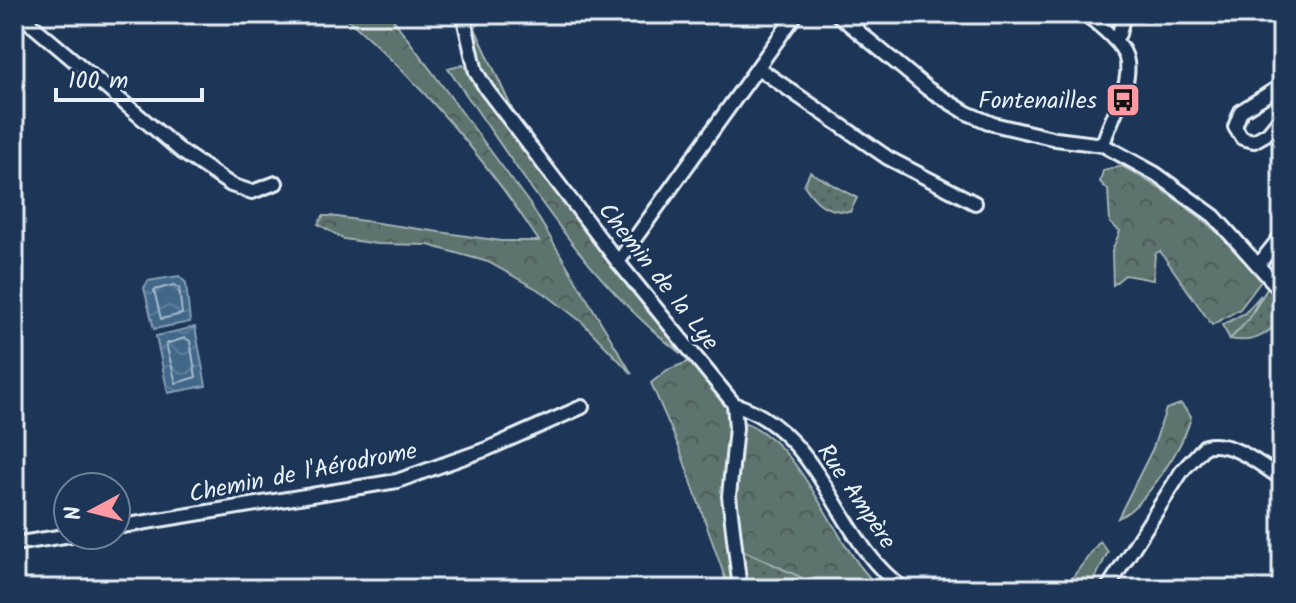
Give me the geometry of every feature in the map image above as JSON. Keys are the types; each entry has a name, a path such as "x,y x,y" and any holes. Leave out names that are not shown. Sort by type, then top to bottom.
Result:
{"street":[{"path":"19,14 182,152 231,185 252,192 276,183"},
{"name":"Chemin de la Lye","path":"463,14 476,72 481,81 618,262 734,404"},
{"path":"618,262 796,14"},
{"path":"837,14 928,89 967,113 993,124 1056,139 1103,145 1202,205 1282,292"},
{"path":"1086,14 1124,51 1127,66 1103,145"},
{"path":"1113,38 1119,34 1124,16 1137,23"},
{"path":"758,68 908,170 975,203"},
{"path":"1282,85 1241,111 1235,127 1242,138 1254,141 1268,133 1282,116"},
{"path":"1258,265 1282,235"},
{"path":"734,404 736,428 729,496 740,589"},
{"name":"Rue Ampère","path":"734,404 759,415 793,442 819,473 871,558 888,578 904,589"},
{"name":"Chemin de l'Aérodrome","path":"132,524 397,481 487,449 582,407"},
{"path":"1107,589 1182,471 1205,446 1238,452 1282,479"},
{"path":"14,544 52,538"}],"green space":[{"path":"342,14 390,15 532,207 632,374 582,322 544,293 488,262 428,245 377,244 344,239 318,224 323,216 330,216 501,241 539,241 495,178 449,121"},
{"path":"471,14 486,14 475,28 512,109 481,69"},
{"path":"463,65 680,348 680,353 613,291 554,220 448,69"},
{"path":"1122,166 1198,216 1262,280 1240,309 1212,325 1160,251 1155,254 1153,280 1125,275 1113,285 1112,251 1120,231 1110,223 1108,190 1100,182 1103,171"},
{"path":"810,172 857,198 850,212 828,208 813,198 804,185"},
{"path":"1268,287 1282,303 1282,319 1259,337 1230,339 1249,319"},
{"path":"1261,295 1249,319 1230,339 1222,325 1245,313"},
{"path":"690,361 729,408 732,422 724,495 736,589 729,589 679,447 651,383 667,370"},
{"path":"1181,404 1191,416 1173,458 1140,501 1118,518 1153,448 1166,409"},
{"path":"743,422 765,434 784,451 801,472 846,546 879,587 826,589 738,548 735,501"},
{"path":"1100,541 1108,552 1090,589 1064,589"},
{"path":"738,548 826,589 747,589"}],"water":[{"path":"179,276 186,283 190,322 154,329 144,288 148,281"},
{"path":"195,327 206,386 168,393 156,336"}],"place":[{"name":"Fontenailles","path":"1123,100"}]}
